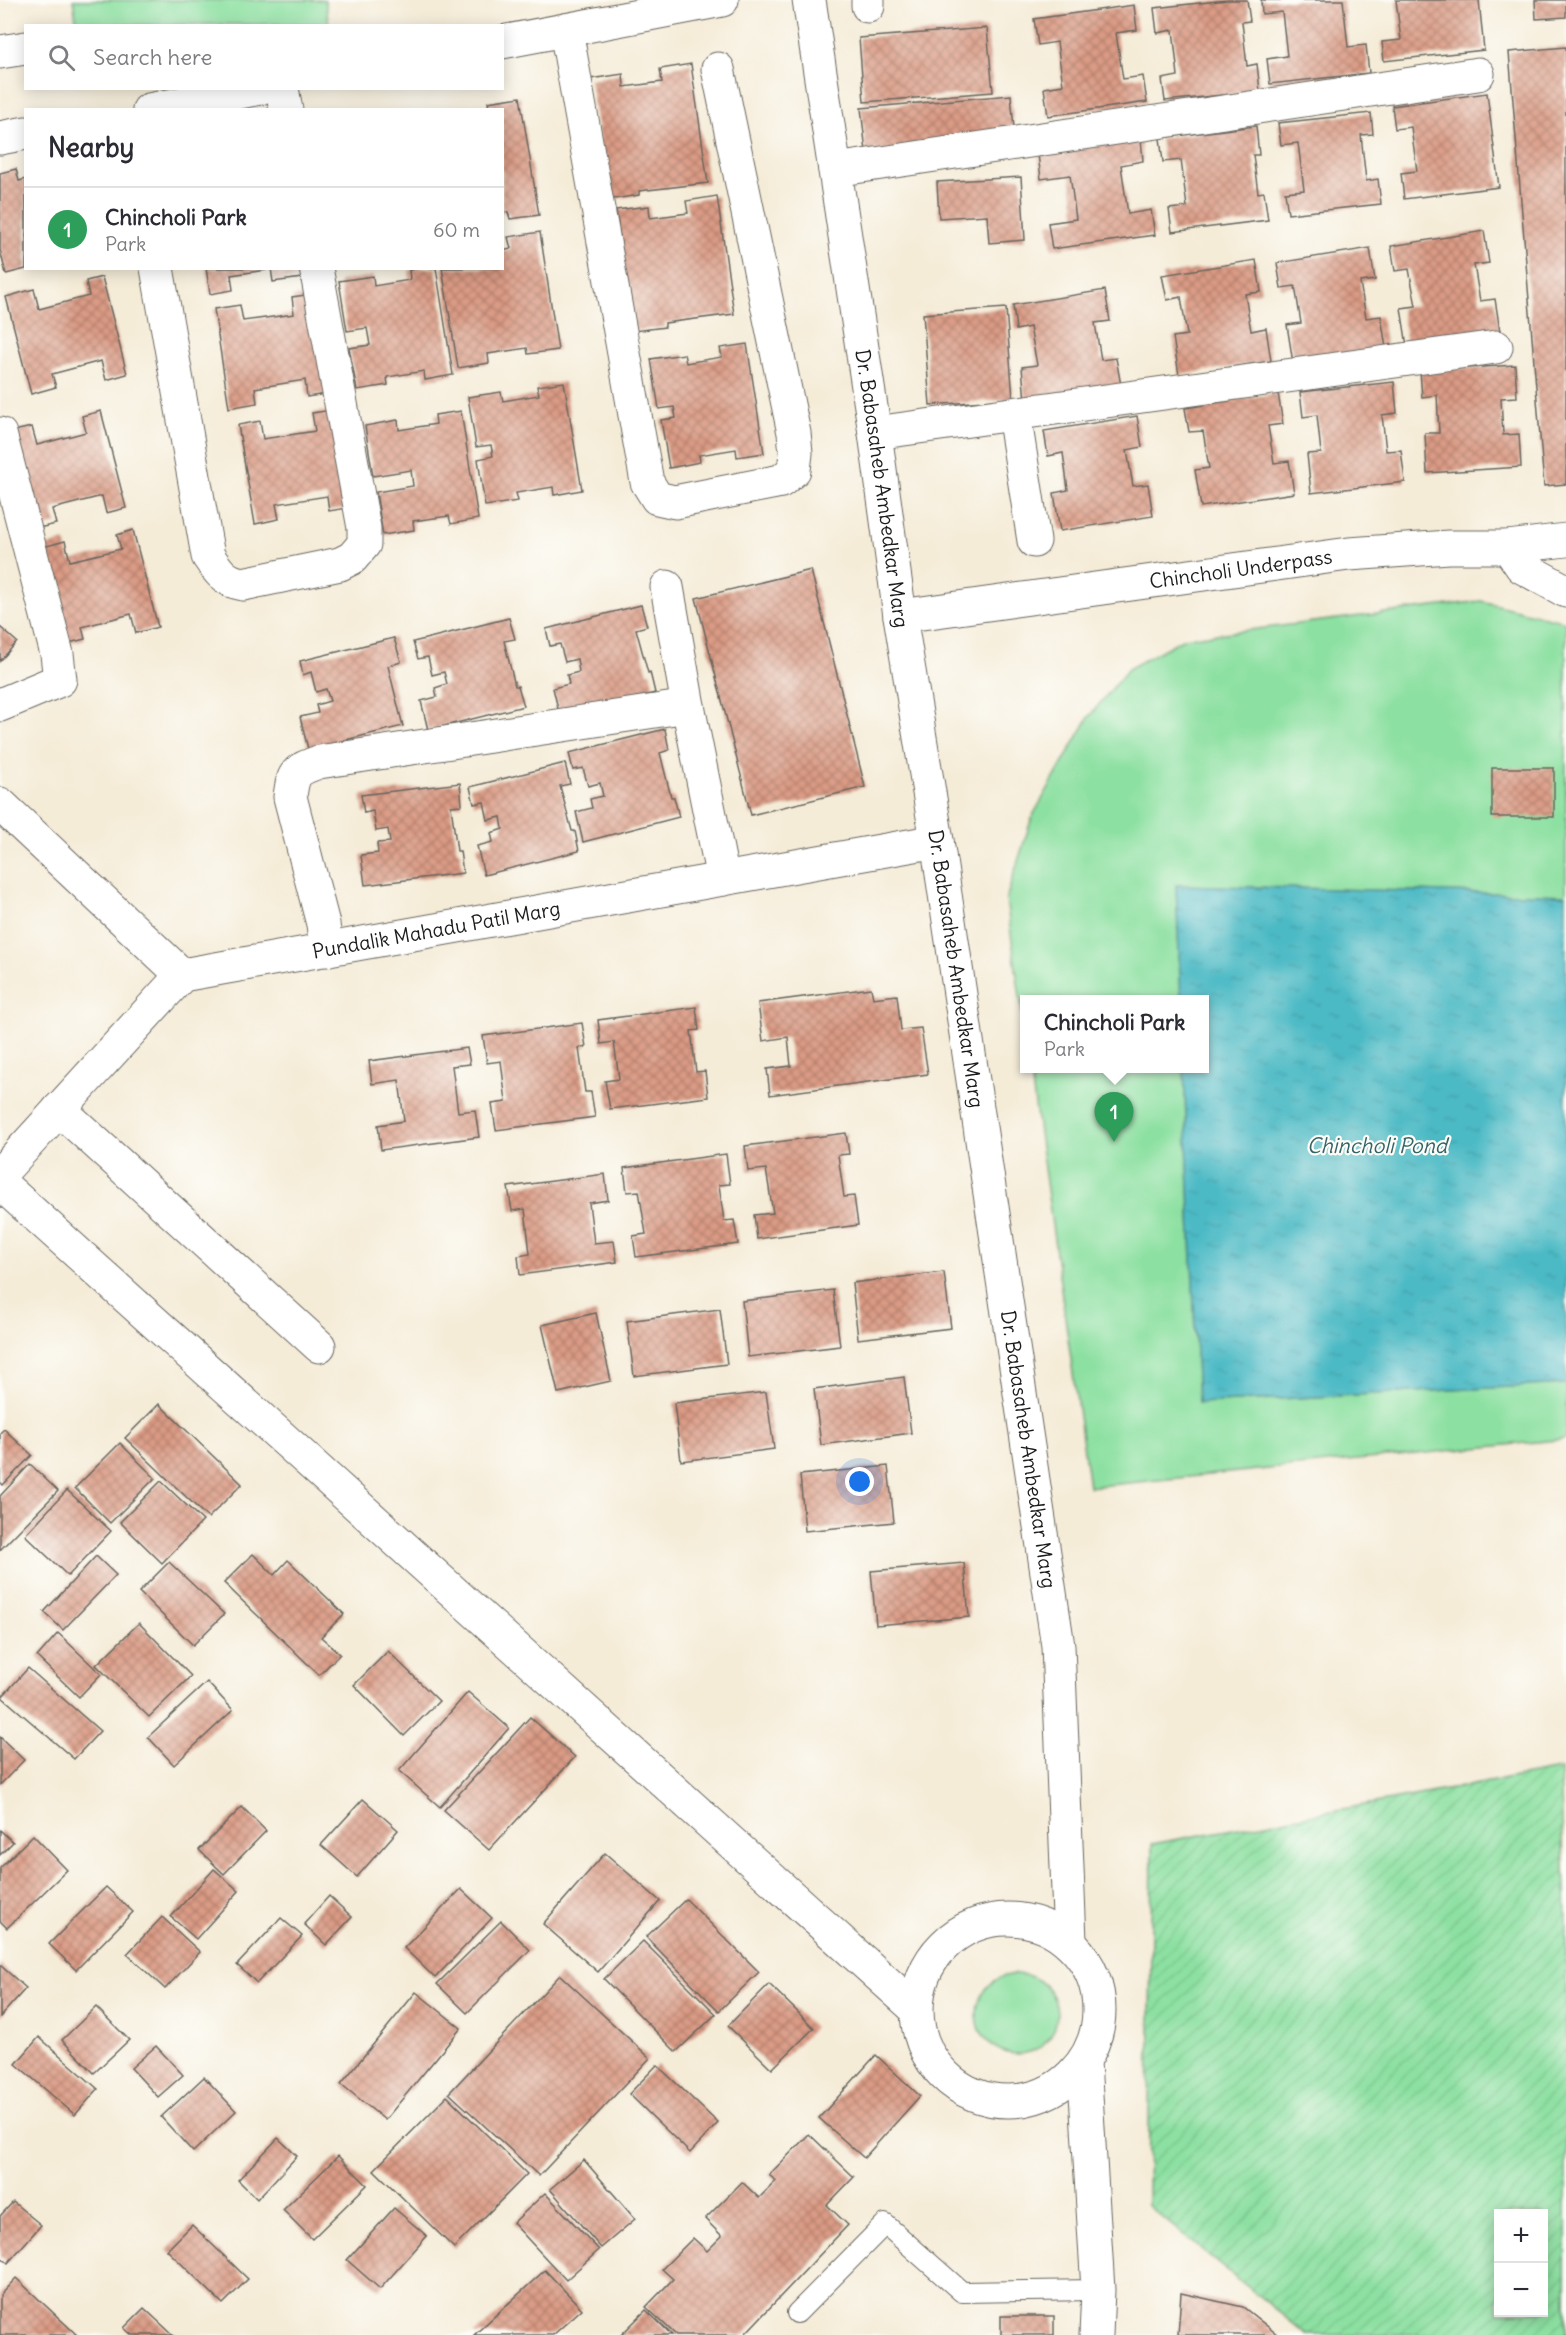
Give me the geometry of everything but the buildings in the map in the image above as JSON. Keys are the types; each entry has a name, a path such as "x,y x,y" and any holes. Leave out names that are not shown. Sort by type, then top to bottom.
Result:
{"street":[{"path":"504,42 722,0"},
{"name":"Dr. Babasaheb Ambedkar Marg","path":"809,0 875,433 900,616 937,841 1058,1646 1070,1941"},
{"path":"566,30 647,482 657,498 675,502 781,481 794,470 796,453 794,434 718,69"},
{"path":"0,52 24,48"},
{"path":"835,170 1478,74"},
{"path":"159,108 250,90"},
{"path":"282,90 286,108"},
{"path":"0,138 24,133"},
{"path":"157,270 208,555 219,574 231,582 243,584 340,564 352,558 364,544 364,528 316,270"},
{"path":"875,433 1496,347"},
{"path":"1014,414 1034,541"},
{"path":"0,434 57,654 60,680 0,705"},
{"name":"Chincholi Underpass","path":"900,616 1349,554 1449,547 1508,547 1566,540"},
{"path":"1508,547 1522,567 1566,591"},
{"path":"667,587 723,879"},
{"path":"326,950 323,924 290,797 292,777 301,768 319,762 688,706"},
{"path":"0,804 182,975 0,1174"},
{"name":"Pundalik Mahadu Patil Marg","path":"182,975 937,841"},
{"path":"59,1109 319,1346"},
{"path":"0,1183 916,2009"},
{"path":"1013,1918 1043,1924 1070,1941 1089,1964 1100,1993 1100,2023 1091,2053 1072,2077 1046,2094 1017,2102 987,2099 959,2088 937,2068 921,2041 916,2009 920,1982 934,1955 955,1935 982,1921 1013,1918"},
{"path":"1084,2062 1098,2290 1096,2335"}],"lane":[{"path":"797,2313 885,2224 962,2292 1098,2290"}],"green space":[{"path":"73,0 325,0 329,24 77,24"},
{"path":"1481,601 1566,622 1566,895 1176,885 1181,995 1020,995 1020,997 1006,899 1032,817 1089,717 1128,669 1184,638"},
{"path":"1031,1073 1184,1073 1198,1403 1566,1384 1566,1439 1089,1487"},
{"path":"1560,1769 1566,1915 1566,2335 1307,2335 1148,2206 1152,1844"},
{"path":"1017,1974 1032,1977 1045,1986 1054,1999 1057,2014 1054,2029 1045,2042 1032,2051 1017,2054 1002,2051 989,2042 980,2029 977,2014 980,1999 989,1986 1002,1977"}],"water":[{"name":"Chincholi Pond","path":"1176,885 1566,895 1566,1384 1198,1403 1184,1073 1209,1073 1209,995 1181,995"}],"place":[{"name":"Chincholi Park","path":"1114,1142"}]}
